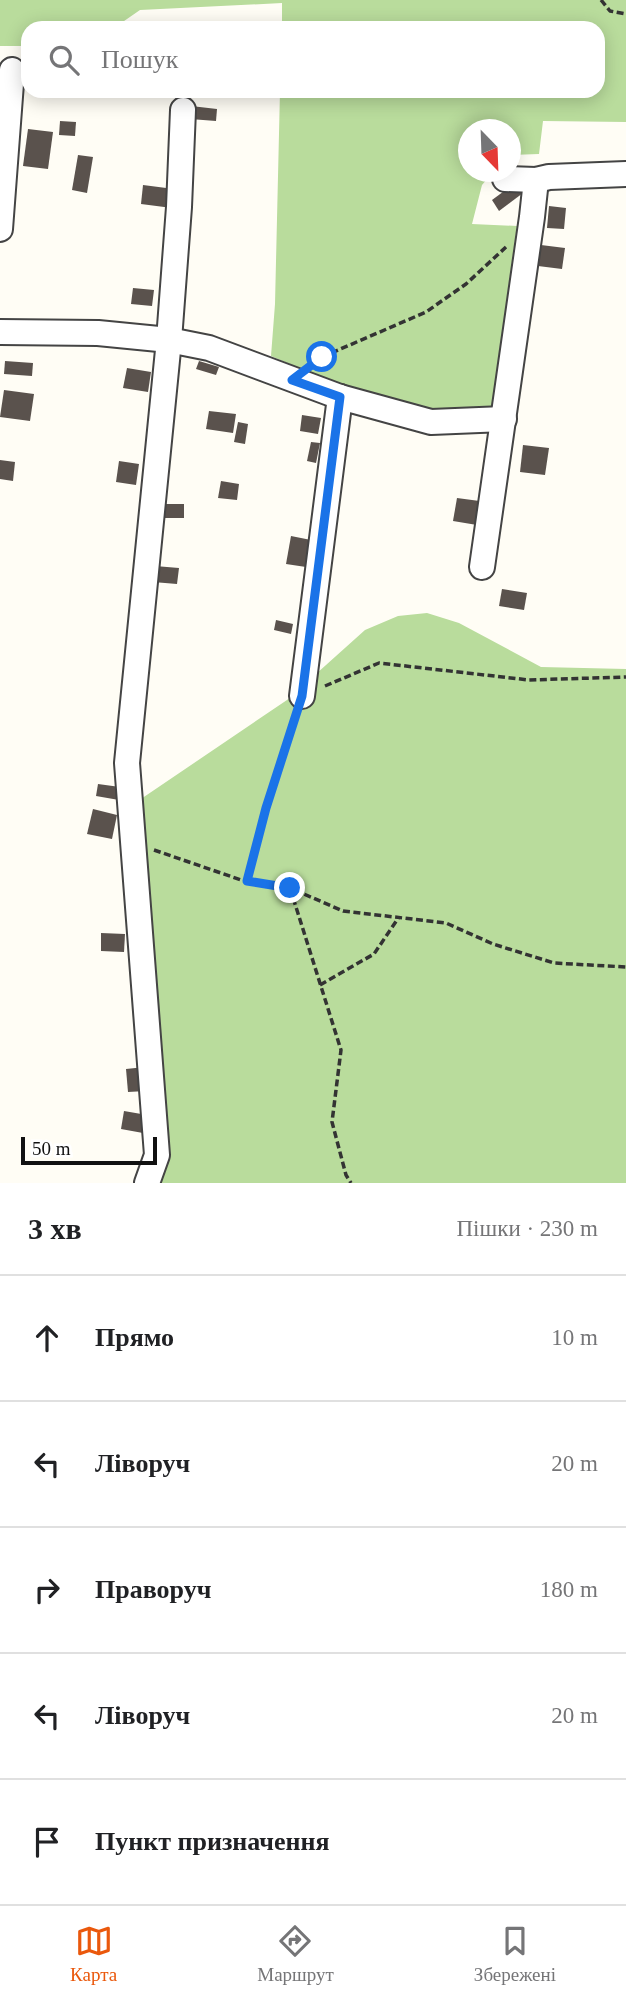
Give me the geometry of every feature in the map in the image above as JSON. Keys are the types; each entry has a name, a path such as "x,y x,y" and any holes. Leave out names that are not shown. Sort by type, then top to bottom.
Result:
{"street":[{"path":"0,229 12,71"},
{"path":"147,1183 157,1155 127,763 169,340 183,110"},
{"path":"521,180 626,174"},
{"path":"482,567 536,180"},
{"path":"0,332 98,333 169,340 209,348 340,397 431,422 504,419"},
{"path":"302,696 340,397"}],"path":[{"path":"601,0 610,11 626,14"},
{"path":"292,380 322,357 426,312 466,284 509,244"},
{"path":"247,881 266,808 302,696 379,663 529,680 626,677"},
{"path":"132,843 247,881 290,888 343,911 446,923 493,944 554,963 626,967"},
{"path":"290,888 341,1051 332,1122 346,1175 351,1183"},
{"path":"320,985 374,954 400,916"}],"green space":[{"path":"0,0 626,0 626,122 543,121 539,154 521,155 521,119 458,119 458,182 485,182 472,224 517,226 491,410 457,412 382,403 271,356 275,304 280,98 605,98 605,21 282,21 282,3 140,10 124,21 21,21 21,46 0,46"},
{"path":"427,613 459,623 541,667 626,669 626,1183 153,1183 135,803 287,700 365,630 398,616"}],"building":[{"path":"191,106 217,109 216,121 190,119"},
{"path":"60,121 76,122 75,136 59,135"},
{"path":"28,129 53,132 48,169 23,166"},
{"path":"78,155 93,157 87,193 72,190"},
{"path":"515,183 523,193 499,211 492,200"},
{"path":"143,185 174,189 172,208 141,204"},
{"path":"549,206 566,208 564,229 547,228"},
{"path":"541,245 565,248 562,269 538,266"},
{"path":"133,288 154,290 152,306 131,304"},
{"path":"5,361 33,363 32,376 4,374"},
{"path":"199,361 219,367 216,375 196,369"},
{"path":"127,368 151,372 148,392 123,388"},
{"path":"4,390 34,394 30,421 0,417"},
{"path":"209,411 236,414 233,433 206,429"},
{"path":"302,415 321,418 318,434 300,431"},
{"path":"238,422 248,424 245,444 234,442"},
{"path":"311,442 320,443 316,463 307,461"},
{"path":"523,445 549,448 545,475 520,472"},
{"path":"0,460 15,462 13,481 0,479"},
{"path":"119,461 139,464 136,485 116,482"},
{"path":"221,481 239,484 237,500 218,498"},
{"path":"457,498 487,502 483,526 453,521"},
{"path":"160,504 184,504 184,518 160,518"},
{"path":"291,536 311,540 306,567 286,564"},
{"path":"155,566 179,568 177,584 153,582"},
{"path":"502,589 527,593 524,610 499,606"},
{"path":"276,620 293,624 291,634 274,630"},
{"path":"98,784 120,787 119,800 96,796"},
{"path":"93,809 117,815 112,839 87,834"},
{"path":"101,933 125,934 124,952 101,951"},
{"path":"145,1067 146,1091 128,1092 126,1069"},
{"path":"124,1111 147,1115 143,1133 121,1129"}],"route":[{"path":"290,888 247,881 266,808 302,696 340,397 292,380 322,357"}]}
